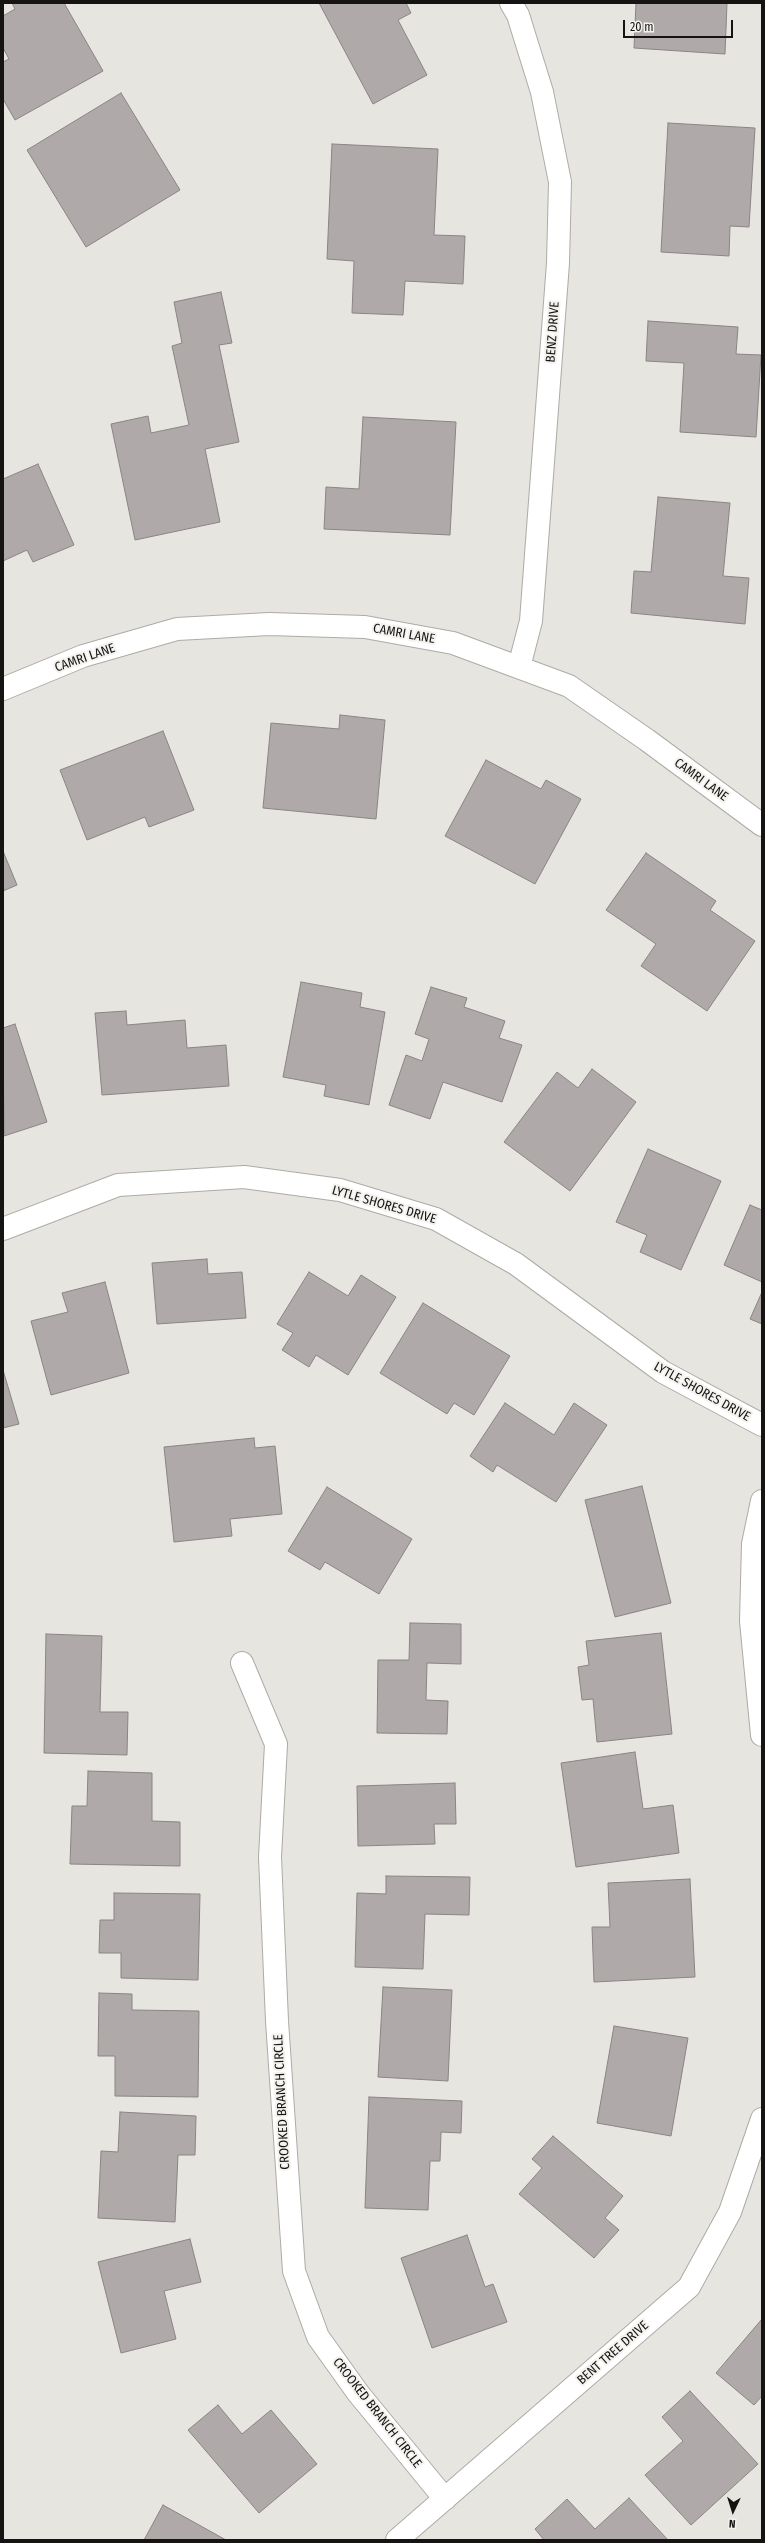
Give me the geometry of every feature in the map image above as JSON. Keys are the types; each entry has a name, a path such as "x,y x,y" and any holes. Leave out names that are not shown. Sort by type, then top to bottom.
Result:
{"street":[{"name":"BENZ DRIVE","path":"511,3 518,15 542,92 560,182 558,263 531,613 518,667"},
{"name":"CAMRI LANE","path":"3,689 83,656 177,629 269,624 365,627 453,643 568,686 647,740 762,825"},
{"name":"LYTLE SHORES DRIVE","path":"3,1229 118,1185 244,1177 340,1190 436,1219 516,1264 663,1372 762,1425"},
{"path":"762,1501 753,1544 751,1621 762,1735"},
{"name":"CROOKED BRANCH CIRCLE","path":"242,1663 276,1744 270,1857 277,2021 294,2271 318,2337 358,2393 445,2499"},
{"name":"BENT TREE DRIVE","path":"397,2540 689,2287 730,2212 762,2119"}],"building":[{"path":"12,3 64,3 103,71 15,120 3,99 3,62 9,59 3,48 3,16 15,9"},
{"path":"319,3 406,3 411,13 398,20 427,75 373,104"},
{"path":"636,3 727,3 725,54 634,48"},
{"path":"121,93 180,190 86,247 27,150"},
{"path":"668,123 755,128 749,227 730,226 729,256 661,252"},
{"path":"332,144 438,149 434,235 465,236 463,284 405,281 403,315 352,313 354,261 327,259"},
{"path":"221,292 232,343 219,345 239,442 205,449 220,522 135,540 111,424 148,416 151,433 189,425 172,346 182,343 174,302"},
{"path":"648,321 738,327 736,354 761,355 756,437 680,432 684,363 646,361"},
{"path":"363,417 456,422 450,535 324,529 326,487 359,489"},
{"path":"38,464 74,545 33,562 27,550 3,561 3,479"},
{"path":"658,497 730,503 723,576 749,578 745,624 631,613 634,571 651,572"},
{"path":"340,715 385,720 376,819 263,808 271,723 339,729"},
{"path":"163,731 194,810 149,827 145,817 87,840 60,770"},
{"path":"486,760 541,789 546,780 581,799 535,884 445,836"},
{"path":"3,851 17,885 3,891"},
{"path":"646,853 716,901 710,910 755,941 707,1011 641,966 656,944 606,910"},
{"path":"301,982 362,993 360,1007 385,1012 369,1105 324,1096 326,1085 283,1077"},
{"path":"431,987 467,998 464,1007 505,1021 499,1038 522,1045 502,1102 443,1082 430,1119 389,1105 406,1055 422,1061 429,1039 415,1034"},
{"path":"126,1011 127,1025 185,1020 187,1048 226,1045 229,1086 102,1095 95,1013"},
{"path":"15,1024 47,1122 4,1136 3,1028"},
{"path":"592,1069 636,1102 570,1191 504,1142 557,1072 578,1088"},
{"path":"648,1149 721,1181 681,1270 640,1252 647,1235 616,1222"},
{"path":"750,1205 762,1210 762,1282 724,1265"},
{"path":"207,1259 208,1274 242,1272 246,1318 157,1324 152,1263"},
{"path":"309,1272 348,1296 361,1275 396,1297 348,1375 316,1355 309,1367 282,1350 293,1333 277,1324"},
{"path":"105,1282 129,1373 51,1395 31,1321 68,1312 62,1293"},
{"path":"762,1292 762,1324 750,1319"},
{"path":"423,1303 510,1356 474,1415 454,1403 447,1414 380,1373"},
{"path":"3,1370 19,1424 3,1428"},
{"path":"505,1403 554,1435 574,1403 607,1425 556,1502 497,1465 493,1472 470,1456"},
{"path":"254,1438 255,1448 275,1446 282,1514 230,1519 232,1536 174,1542 164,1447"},
{"path":"642,1486 671,1603 615,1617 585,1500"},
{"path":"327,1487 412,1539 379,1594 325,1562 320,1570 288,1551"},
{"path":"410,1623 461,1624 461,1664 427,1663 426,1700 448,1701 447,1734 377,1733 378,1660 409,1660"},
{"path":"661,1633 672,1734 597,1742 593,1699 582,1700 578,1667 589,1665 586,1641"},
{"path":"46,1634 102,1636 100,1712 128,1712 127,1755 44,1753"},
{"path":"635,1752 643,1809 673,1805 679,1853 576,1867 561,1763"},
{"path":"88,1771 152,1773 152,1821 180,1822 180,1866 70,1864 72,1806 87,1806"},
{"path":"455,1783 456,1824 434,1824 435,1844 358,1846 357,1786"},
{"path":"386,1876 470,1877 469,1915 425,1914 423,1969 355,1967 357,1893 386,1894"},
{"path":"690,1879 695,1977 594,1982 592,1927 610,1927 608,1883"},
{"path":"114,1893 200,1894 198,1980 121,1978 121,1953 99,1953 100,1920 114,1920"},
{"path":"383,1987 452,1990 448,2081 378,2077"},
{"path":"99,1993 132,1994 132,2010 199,2011 198,2097 115,2096 115,2056 98,2056"},
{"path":"614,2026 688,2038 671,2136 597,2123"},
{"path":"369,2097 462,2101 461,2133 441,2132 440,2161 430,2161 428,2210 365,2208"},
{"path":"120,2112 196,2116 195,2155 178,2155 175,2222 98,2218 101,2151 118,2152"},
{"path":"553,2136 623,2196 605,2218 619,2230 594,2258 519,2194 542,2168 532,2159"},
{"path":"467,2235 485,2287 493,2284 507,2322 432,2348 401,2258"},
{"path":"190,2239 201,2282 164,2291 176,2339 121,2353 98,2262"},
{"path":"762,2319 762,2396 754,2405 716,2373"},
{"path":"690,2391 758,2464 691,2525 645,2475 683,2441 662,2417"},
{"path":"218,2405 242,2434 271,2410 317,2464 259,2513 188,2430"},
{"path":"629,2498 668,2540 544,2540 535,2529 567,2499 595,2529"},
{"path":"163,2505 226,2540 144,2540"}]}
